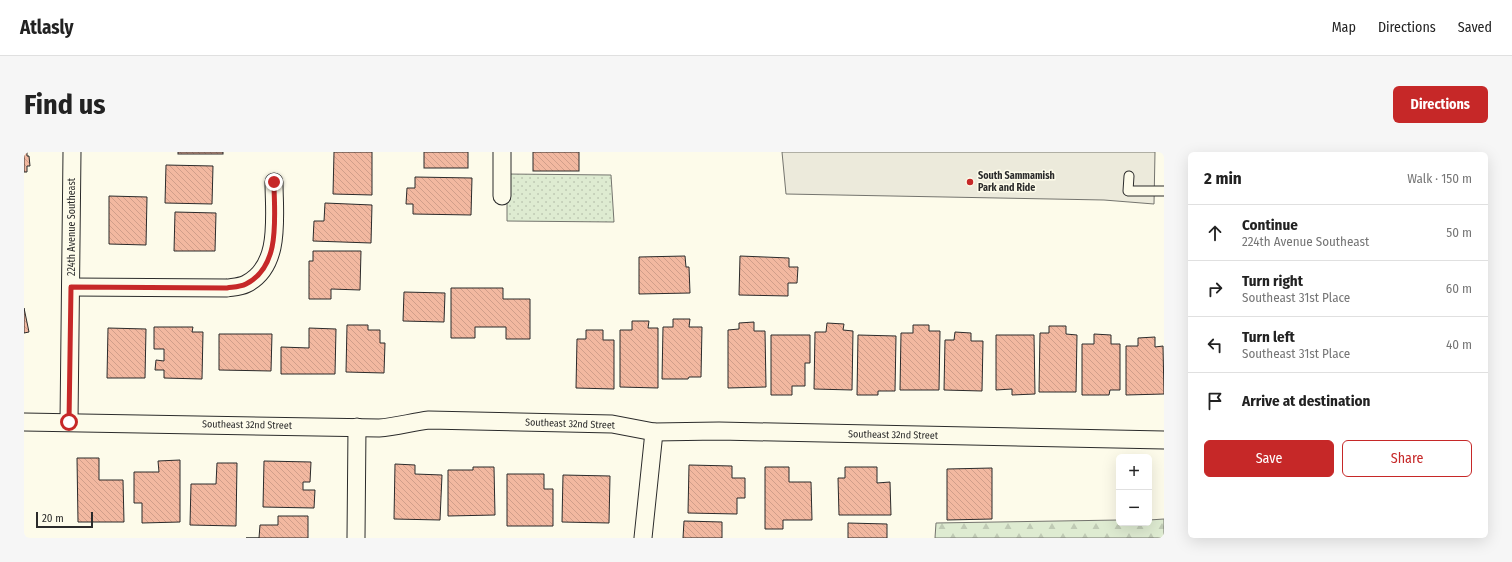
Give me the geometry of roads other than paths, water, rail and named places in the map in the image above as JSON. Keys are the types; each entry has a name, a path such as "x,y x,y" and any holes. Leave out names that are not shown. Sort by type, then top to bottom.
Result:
{"street":[{"name":"224th Avenue Southeast","path":"69,422 72,152"},
{"path":"502,152 502,196"},
{"path":"71,287 227,288 245,285 256,277 266,265 271,251 274,234 274,182"},
{"name":"Southeast 32nd Street","path":"24,422 357,428 393,427 429,420 612,424 654,432 727,431 1164,440"},
{"path":"356,538 357,428"},
{"path":"643,538 654,432"}],"lane":[{"path":"1129,176 1128,191 1164,191"}],"place":[{"name":"South Sammamish Park and Ride","path":"970,182"}]}
